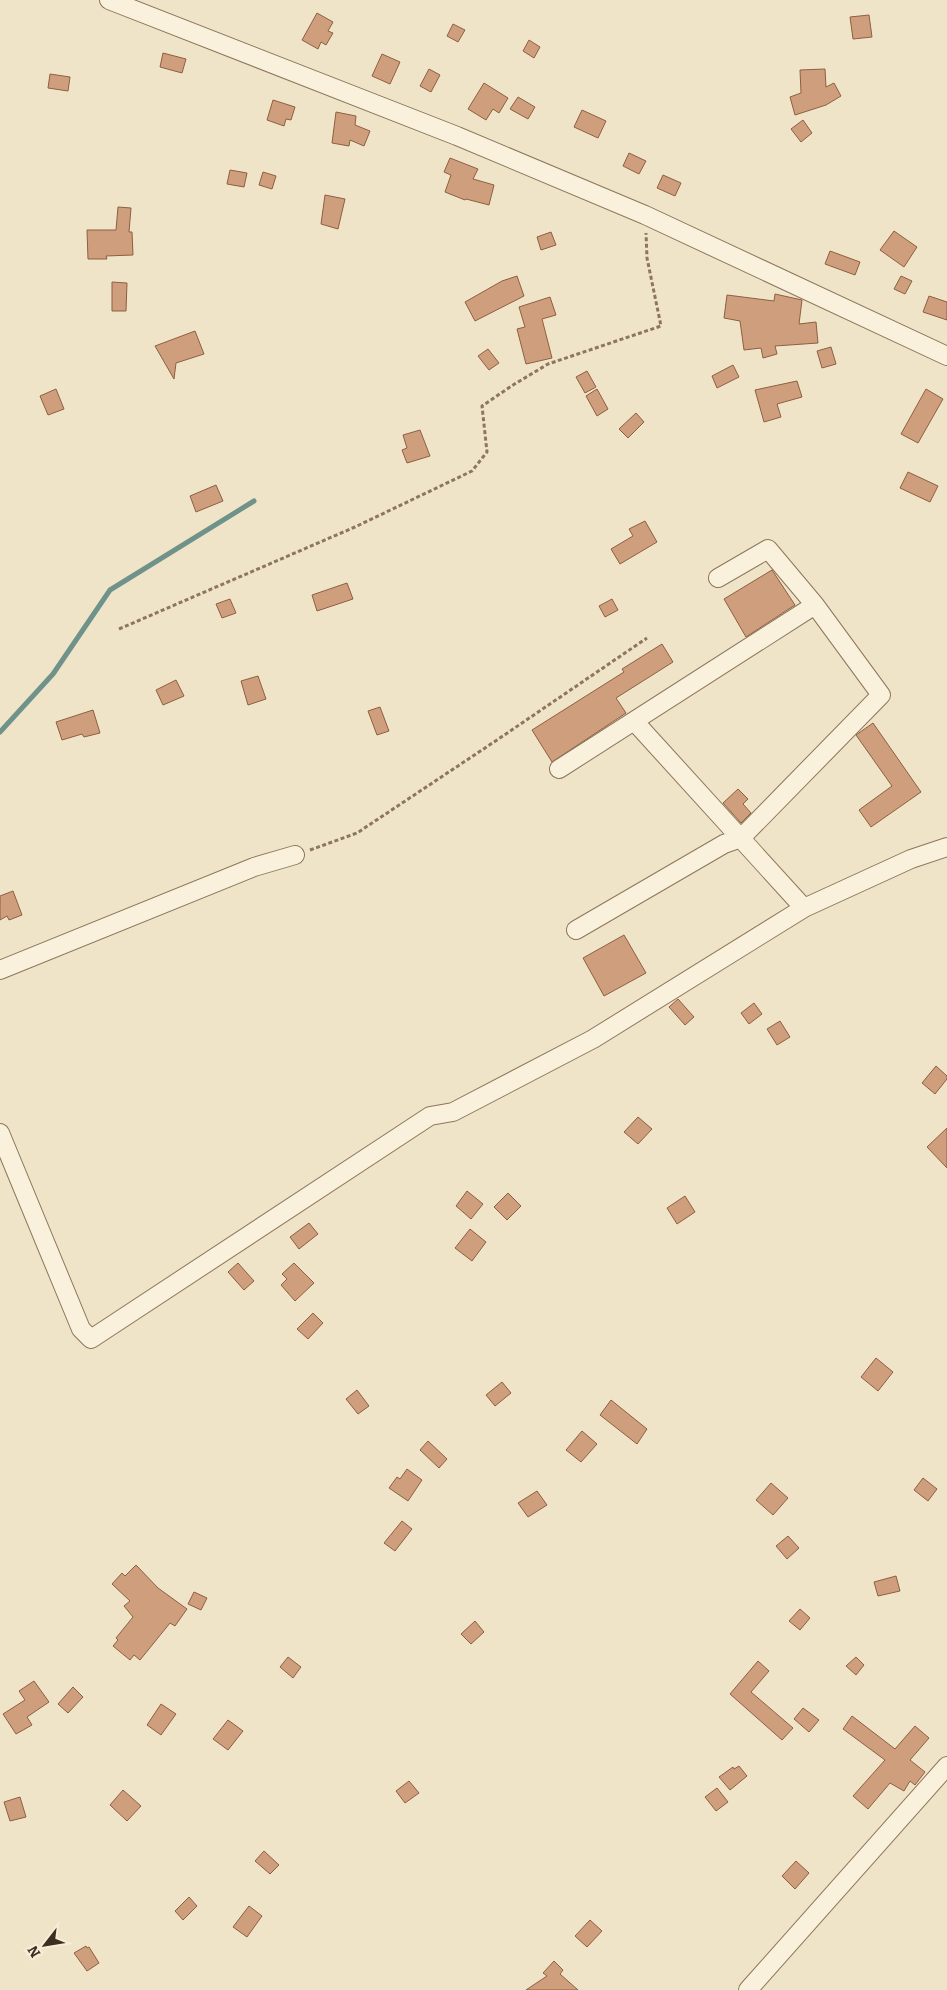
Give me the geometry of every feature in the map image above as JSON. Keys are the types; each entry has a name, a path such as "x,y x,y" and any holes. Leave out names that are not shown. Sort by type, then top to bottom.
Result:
{"street":[{"path":"109,0 457,136 645,215 947,356"},
{"path":"576,930 724,844 741,838 881,695 815,605 768,549 718,578"},
{"path":"559,769 815,605"},
{"path":"634,721 804,908"},
{"path":"0,1133 81,1329 91,1338 430,1116 453,1112 594,1038 804,908 911,859 947,847"},
{"path":"0,970 254,868 295,855"},
{"path":"748,1990 947,1766"}],"path":[{"path":"119,629 355,527 472,471 487,452 482,406 548,364 661,326 647,258 645,215"},
{"path":"295,855 357,833 647,638"}],"building":[{"path":"317,13 333,22 328,31 333,33 326,45 321,42 318,49 302,40"},
{"path":"869,15 872,37 853,39 850,17"},
{"path":"453,24 465,30 458,42 447,36"},
{"path":"529,40 540,47 534,58 523,51"},
{"path":"163,53 186,59 182,73 160,67"},
{"path":"382,54 400,62 390,84 372,76"},
{"path":"429,69 440,75 431,92 420,86"},
{"path":"825,69 826,87 834,83 841,96 826,105 795,115 790,97 801,93 800,70"},
{"path":"50,74 70,77 68,91 48,88"},
{"path":"484,83 508,98 499,113 493,109 486,120 468,109"},
{"path":"518,97 535,107 528,119 510,109"},
{"path":"273,100 295,107 291,120 286,119 284,126 267,120"},
{"path":"582,110 606,121 598,138 574,127"},
{"path":"336,112 356,116 355,125 370,131 364,146 350,140 349,146 332,143"},
{"path":"803,120 812,133 801,142 791,129"},
{"path":"629,153 646,161 639,174 623,166"},
{"path":"450,158 478,169 473,179 494,185 489,205 465,200 445,192 451,175 444,172"},
{"path":"230,170 247,173 244,187 227,184"},
{"path":"263,172 276,176 272,189 259,185"},
{"path":"663,175 681,183 675,196 657,188"},
{"path":"325,195 345,199 338,229 321,224"},
{"path":"118,207 131,208 129,232 132,232 133,255 106,256 107,259 88,259 87,230 116,230"},
{"path":"894,231 917,247 904,267 880,250"},
{"path":"551,232 556,245 541,250 537,237"},
{"path":"830,251 860,262 855,275 825,264"},
{"path":"517,276 524,296 475,321 465,302 502,281"},
{"path":"901,276 912,281 905,294 894,289"},
{"path":"112,282 127,283 126,311 112,311"},
{"path":"775,294 802,300 799,324 816,322 818,343 775,346 777,354 763,358 761,348 744,350 740,321 724,318 727,295 774,301"},
{"path":"929,296 947,302 947,320 923,312"},
{"path":"550,297 556,315 542,319 552,358 526,364 517,329 525,327 519,307"},
{"path":"195,331 204,354 176,363 174,379 155,346"},
{"path":"831,347 836,364 822,368 817,351"},
{"path":"488,349 499,363 489,370 478,356"},
{"path":"733,365 739,377 717,388 712,376"},
{"path":"587,371 596,387 585,393 576,377"},
{"path":"797,381 802,397 777,404 781,417 764,422 755,390"},
{"path":"56,389 64,409 48,415 40,396"},
{"path":"597,389 608,409 597,416 586,396"},
{"path":"926,389 943,399 918,443 901,434"},
{"path":"636,413 644,422 628,438 619,429"},
{"path":"420,430 430,456 407,463 402,450 407,448 403,435"},
{"path":"908,472 938,486 930,502 900,488"},
{"path":"216,485 223,501 196,512 190,496"},
{"path":"645,521 657,542 620,564 611,549 633,536 629,529"},
{"path":"772,570 795,605 746,637 724,599"},
{"path":"347,583 353,599 317,611 312,595"},
{"path":"230,599 236,613 222,618 216,604"},
{"path":"612,599 618,610 605,617 599,606"},
{"path":"662,644 673,662 616,698 626,713 552,762 532,730 624,672 622,669"},
{"path":"258,676 266,699 248,705 241,681"},
{"path":"176,680 184,696 163,705 156,690"},
{"path":"380,707 389,731 377,735 368,711"},
{"path":"93,710 100,733 84,737 82,734 62,740 56,722"},
{"path":"873,723 921,792 871,827 859,810 892,786 856,735"},
{"path":"738,789 748,799 743,804 751,813 741,823 723,803"},
{"path":"13,891 22,915 9,920 7,916 0,920 0,896"},
{"path":"624,935 646,973 604,996 583,958"},
{"path":"678,999 694,1017 685,1025 669,1007"},
{"path":"754,1003 762,1014 749,1024 741,1013"},
{"path":"780,1021 790,1037 777,1045 767,1029"},
{"path":"936,1066 947,1076 947,1079 935,1094 922,1083"},
{"path":"638,1117 652,1129 638,1144 624,1132"},
{"path":"947,1128 947,1168 927,1147"},
{"path":"467,1191 483,1204 471,1219 456,1206"},
{"path":"508,1193 521,1206 507,1220 494,1207"},
{"path":"685,1196 695,1212 677,1224 667,1208"},
{"path":"309,1223 318,1234 299,1249 290,1237"},
{"path":"470,1229 486,1242 472,1261 455,1248"},
{"path":"238,1263 254,1281 244,1290 228,1272"},
{"path":"294,1263 314,1283 295,1301 281,1285 287,1279 282,1274"},
{"path":"313,1313 323,1323 308,1339 297,1329"},
{"path":"876,1358 893,1372 878,1391 861,1377"},
{"path":"502,1382 511,1393 495,1406 486,1395"},
{"path":"357,1390 369,1406 358,1414 346,1399"},
{"path":"611,1400 647,1429 637,1444 600,1415"},
{"path":"582,1431 597,1444 581,1462 566,1450"},
{"path":"428,1441 447,1459 439,1468 420,1450"},
{"path":"407,1469 422,1480 408,1501 389,1488 397,1477 400,1479"},
{"path":"923,1478 937,1489 928,1501 914,1490"},
{"path":"771,1483 788,1498 773,1515 756,1500"},
{"path":"537,1491 547,1505 528,1517 518,1503"},
{"path":"402,1521 412,1529 395,1551 384,1543"},
{"path":"788,1536 799,1548 787,1559 776,1546"},
{"path":"136,1565 158,1588 187,1609 175,1626 170,1623 140,1660 134,1655 130,1660 113,1646 118,1640 116,1638 133,1617 124,1606 130,1601 112,1584 122,1573 125,1576"},
{"path":"896,1576 900,1591 878,1596 874,1582"},
{"path":"194,1592 207,1598 201,1610 188,1604"},
{"path":"800,1609 810,1618 800,1630 789,1621"},
{"path":"475,1621 484,1632 471,1644 461,1634"},
{"path":"288,1657 301,1667 293,1678 280,1667"},
{"path":"856,1657 864,1665 856,1675 846,1666"},
{"path":"758,1661 769,1671 751,1692 793,1728 782,1740 730,1694"},
{"path":"34,1681 49,1702 27,1717 32,1725 16,1734 3,1714 25,1700 19,1691"},
{"path":"73,1687 83,1697 68,1713 58,1704"},
{"path":"161,1704 176,1714 161,1735 147,1725"},
{"path":"803,1708 819,1720 809,1732 794,1719"},
{"path":"852,1716 895,1749 915,1726 929,1738 910,1760 925,1772 915,1785 910,1781 904,1791 890,1783 868,1809 853,1796 885,1760 843,1729"},
{"path":"228,1720 243,1731 228,1750 213,1739"},
{"path":"739,1766 747,1776 730,1790 719,1777 733,1767 734,1769"},
{"path":"409,1781 419,1793 405,1803 396,1791"},
{"path":"717,1788 728,1802 716,1811 705,1797"},
{"path":"123,1790 141,1806 127,1821 110,1805"},
{"path":"20,1797 26,1817 10,1821 4,1802"},
{"path":"264,1851 279,1865 270,1874 255,1861"},
{"path":"796,1861 809,1873 795,1889 782,1876"},
{"path":"189,1897 197,1906 183,1920 175,1911"},
{"path":"249,1906 262,1916 247,1937 233,1927"},
{"path":"590,1920 602,1931 587,1947 575,1936"},
{"path":"86,1946 87,1948 89,1947 99,1963 87,1971 74,1953"},
{"path":"554,1961 563,1970 560,1974 578,1990 526,1990 547,1976 543,1973"}],"waterway":[{"path":"0,732 53,674 110,590 254,501"}]}
